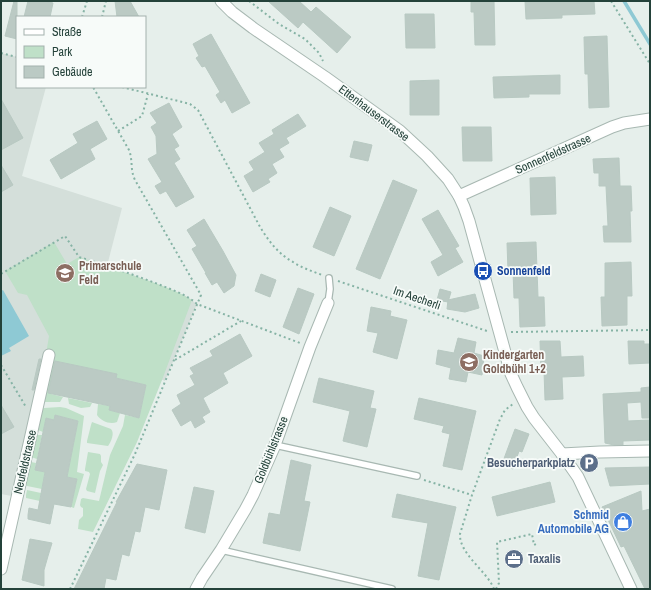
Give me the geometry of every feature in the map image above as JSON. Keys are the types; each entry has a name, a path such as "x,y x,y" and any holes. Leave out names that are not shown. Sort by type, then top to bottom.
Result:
{"street":[{"name":"Ettenhauserstrasse","path":"221,1 252,28 325,76 400,131 448,179 464,207 511,374 522,399 534,418 578,477 631,589"},
{"name":"Sonnenfeldstrasse","path":"459,196 612,127 624,123 650,119"},
{"name":"Goldbühlstrasse","path":"196,589 250,500 275,445 310,347 328,303"},
{"name":"Neufeldstrasse","path":"1,569 49,355"},
{"path":"562,454 650,451"}],"lane":[{"path":"328,303 330,289 329,278"},
{"path":"275,445 417,476"},
{"path":"221,550 392,589"}],"path":[{"path":"82,16 87,1"},
{"path":"102,16 106,1"},
{"path":"249,1 279,24 305,39 319,53 325,67 325,76"},
{"path":"611,1 650,64"},
{"path":"1,53 16,57"},
{"path":"70,589 136,454 201,295 135,180 129,150 94,88"},
{"name":"Im Aecherli","path":"127,88 190,104 196,108 259,225 269,241 292,262 329,278 489,332 500,332"},
{"path":"118,131 142,116 148,94"},
{"path":"1,274 65,236 78,257 149,281 184,295 197,304 310,347"},
{"path":"174,360 241,321"},
{"path":"500,332 650,330"},
{"path":"1,365 34,421"},
{"path":"522,399 507,408 503,413 472,495 461,530 460,540 463,547 490,580 495,589 499,583 498,542 532,534 534,545 538,543"},
{"path":"417,476 422,479 472,495"}],"shaded area":[{"name":"Primarschule Feld","path":"1,53 16,57 16,88 46,88 22,176 122,208 107,266 184,295 197,304 165,381 72,341 46,354 17,497 1,494"}],"green space":[{"path":"54,242 67,264 79,257 155,283 192,300 137,442 93,532 78,529 79,520 83,516 83,508 80,505 81,499 83,498 99,501 110,455 123,426 125,415 139,418 146,385 116,378 116,374 58,362 51,394 63,397 60,402 42,402 49,336 27,295 18,293 5,271"},
{"path":"68,398 92,403 90,407 81,408 69,404"},
{"path":"98,404 110,406 109,410 120,413 117,422 109,423 103,421 97,415"},
{"path":"60,407 84,416 77,472 84,474 74,508 71,507 77,479 67,477 78,421 55,415 54,420 46,418 43,432 38,430 42,409"},
{"path":"92,422 111,429 113,435 108,446 87,443"},
{"path":"42,435 37,459 31,457 35,436"},
{"path":"88,452 100,454 103,465 100,471 95,493 87,491 86,489 90,474 89,472 85,471"},
{"path":"31,462 36,463 35,470 45,472 42,489 25,485"},
{"path":"27,490 41,493 40,501 26,498"}],"water":[{"path":"3,290 29,336 9,348 11,351 1,356 1,291"}],"building":[{"path":"14,1 17,1 16,39 5,36"},
{"path":"28,1 45,1 53,3 50,16 24,16"},
{"path":"115,1 130,1 138,16 117,16"},
{"path":"268,1 299,1 311,12 316,7 351,37 337,53 303,22 298,28"},
{"path":"471,1 494,1 495,45 475,45 474,12 471,12"},
{"path":"525,1 594,1 595,14 562,15 562,18 526,19"},
{"path":"405,14 434,14 435,48 406,48"},
{"path":"211,34 250,103 232,113 225,100 221,103 216,95 220,92 205,66 202,67 196,58 199,56 193,44"},
{"path":"607,36 609,107 589,108 588,74 585,74 584,37"},
{"path":"560,75 560,94 529,94 529,97 494,98 493,77"},
{"path":"439,80 439,115 410,115 410,81"},
{"path":"1,99 23,138 1,150"},
{"path":"169,103 182,127 172,134 179,146 174,149 180,159 174,163 194,197 176,207 166,191 160,194 155,186 162,182 148,159 157,154 156,136 151,127 157,123 150,113"},
{"path":"298,114 306,126 286,138 289,143 279,149 284,157 272,164 277,173 268,179 270,182 253,192 244,176 254,170 249,162 265,152 259,143 274,134 272,130"},
{"path":"97,121 107,139 90,149 95,159 61,179 50,160 78,143 73,134"},
{"path":"462,127 491,127 492,161 463,161"},
{"path":"354,141 372,145 368,161 350,157"},
{"path":"619,158 620,186 631,186 631,242 604,242 603,226 608,226 606,186 599,186 599,173 594,173 593,159"},
{"path":"1,165 13,185 1,192"},
{"path":"555,177 556,214 531,215 530,178"},
{"path":"393,180 417,190 380,279 356,269"},
{"path":"330,207 351,216 334,256 313,247"},
{"path":"438,210 459,246 455,248 463,262 438,276 431,262 443,255 422,219"},
{"path":"204,219 236,275 234,286 224,293 217,282 212,285 192,249 197,246 187,230"},
{"path":"536,242 538,297 544,297 545,326 520,327 519,298 514,298 513,271 508,271 507,243"},
{"path":"631,262 632,296 627,296 627,325 602,326 601,297 605,297 605,263"},
{"path":"261,274 276,280 270,297 255,291"},
{"path":"298,288 314,294 299,334 283,327"},
{"path":"440,289 451,292 448,302 437,300"},
{"path":"475,294 479,308 465,312 447,309 448,300"},
{"path":"371,307 391,311 390,316 407,320 397,359 373,352 378,333 367,331"},
{"path":"240,334 252,356 223,373 228,383 203,398 210,412 202,417 205,422 195,428 191,420 181,426 172,410 181,404 177,395 195,385 190,376 194,374 190,368 213,356 210,351"},
{"path":"458,338 476,342 474,353 484,356 482,375 468,372 466,382 449,379 451,368 436,364 438,350 454,353"},
{"path":"540,341 560,341 561,357 583,356 584,376 562,377 563,399 545,400 544,371 541,371"},
{"path":"628,341 644,341 644,344 650,344 650,363 629,364"},
{"path":"39,359 41,359 34,390 32,390"},
{"path":"55,361 117,374 116,378 146,385 139,418 109,410 110,406 48,393"},
{"path":"319,378 374,391 370,408 376,409 367,447 343,441 350,411 313,402"},
{"path":"650,387 650,418 642,418 641,402 627,403 628,421 650,420 650,440 623,441 623,445 605,443 603,394 641,392 641,388"},
{"path":"419,398 476,411 462,470 443,466 450,434 442,432 444,426 414,419"},
{"path":"1,405 14,427 1,434"},
{"path":"55,415 78,421 67,477 77,479 71,507 54,504 50,524 28,519 28,515 29,508 38,510 45,472 35,470 46,418 54,420"},
{"path":"515,429 529,434 522,452 519,451 513,469 502,464"},
{"path":"291,460 311,465 304,501 310,502 300,551 263,543 269,513 280,515"},
{"path":"137,464 167,470 159,510 145,507 140,532 135,531 129,556 122,554 116,580 106,578 104,589 74,589 116,502"},
{"path":"650,467 650,484 610,486 605,468"},
{"path":"550,482 555,502 497,516 492,497"},
{"path":"194,487 214,491 205,533 185,528"},
{"path":"641,491 642,511 650,509 650,589 645,589 624,546 621,547 602,507"},
{"path":"397,494 456,507 439,580 418,576 428,523 392,517"},
{"path":"30,539 52,543 44,570 44,586 22,580"}],"waterway":[{"path":"624,1 650,44"}],"place":[{"name":"Sonnenfeld","path":"483,271"},
{"name":"Primarschule Feld","path":"65,273"},
{"name":"Kindergarten Goldbühl 1+2","path":"469,362"},
{"name":"Besucherparkplatz","path":"589,463"},
{"name":"Schmid Automobile AG","path":"623,522"},
{"name":"Taxalis","path":"514,559"}]}
